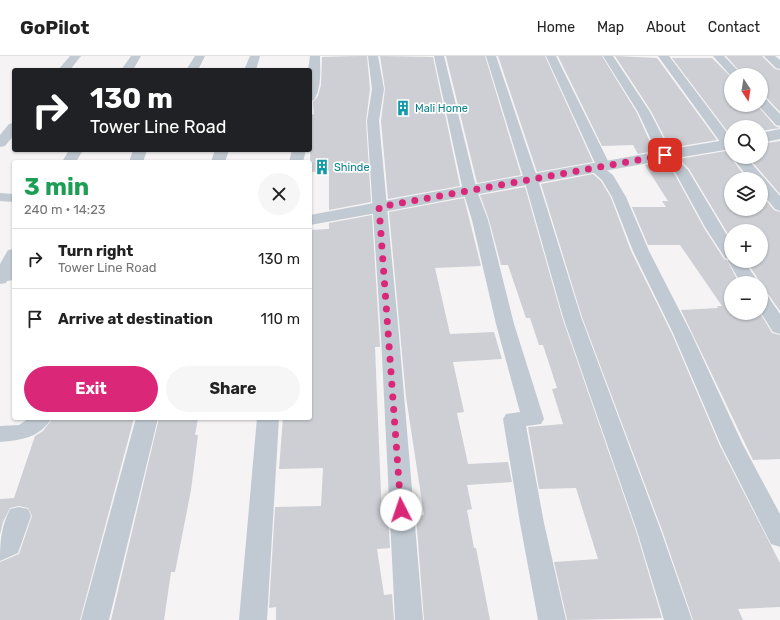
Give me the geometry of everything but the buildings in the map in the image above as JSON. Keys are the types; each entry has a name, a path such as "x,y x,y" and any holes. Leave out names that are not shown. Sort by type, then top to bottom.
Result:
{"street":[{"path":"66,68 76,56"},
{"path":"128,68 136,56"},
{"path":"193,68 200,56"},
{"path":"251,68 255,56"},
{"path":"312,89 315,56"},
{"path":"373,56 378,89 373,121 409,620"},
{"path":"439,56 470,191 480,220 505,324 533,419 514,419 532,523 552,620"},
{"path":"491,56 531,180 572,317 646,524 678,620"},
{"path":"551,56 599,166 619,197 641,251 682,333 732,445 780,537"},
{"path":"608,56 644,112 665,155 682,170 713,227 724,244"},
{"path":"662,56 724,137"},
{"path":"718,56 729,68"},
{"path":"769,56 780,66"},
{"path":"768,109 780,122"},
{"path":"0,143 12,129"},
{"path":"768,137 780,134"},
{"path":"312,220 531,180 599,166 665,155 724,149"},
{"path":"745,164 751,172"},
{"path":"768,191 780,206"},
{"path":"0,198 12,198"},
{"path":"4,276 12,258"},
{"path":"768,310 780,328"},
{"path":"0,434 17,433 30,429 37,425 40,420"},
{"path":"95,620 146,420"},
{"path":"253,620 268,420"},
{"path":"0,551 9,546 19,516"}],"place":[{"name":"Mali Home","path":"403,108"},
{"name":"Shinde","path":"322,167"}],"route":[{"path":"401,510 390,336 379,207 531,180 603,165 665,155"}]}
